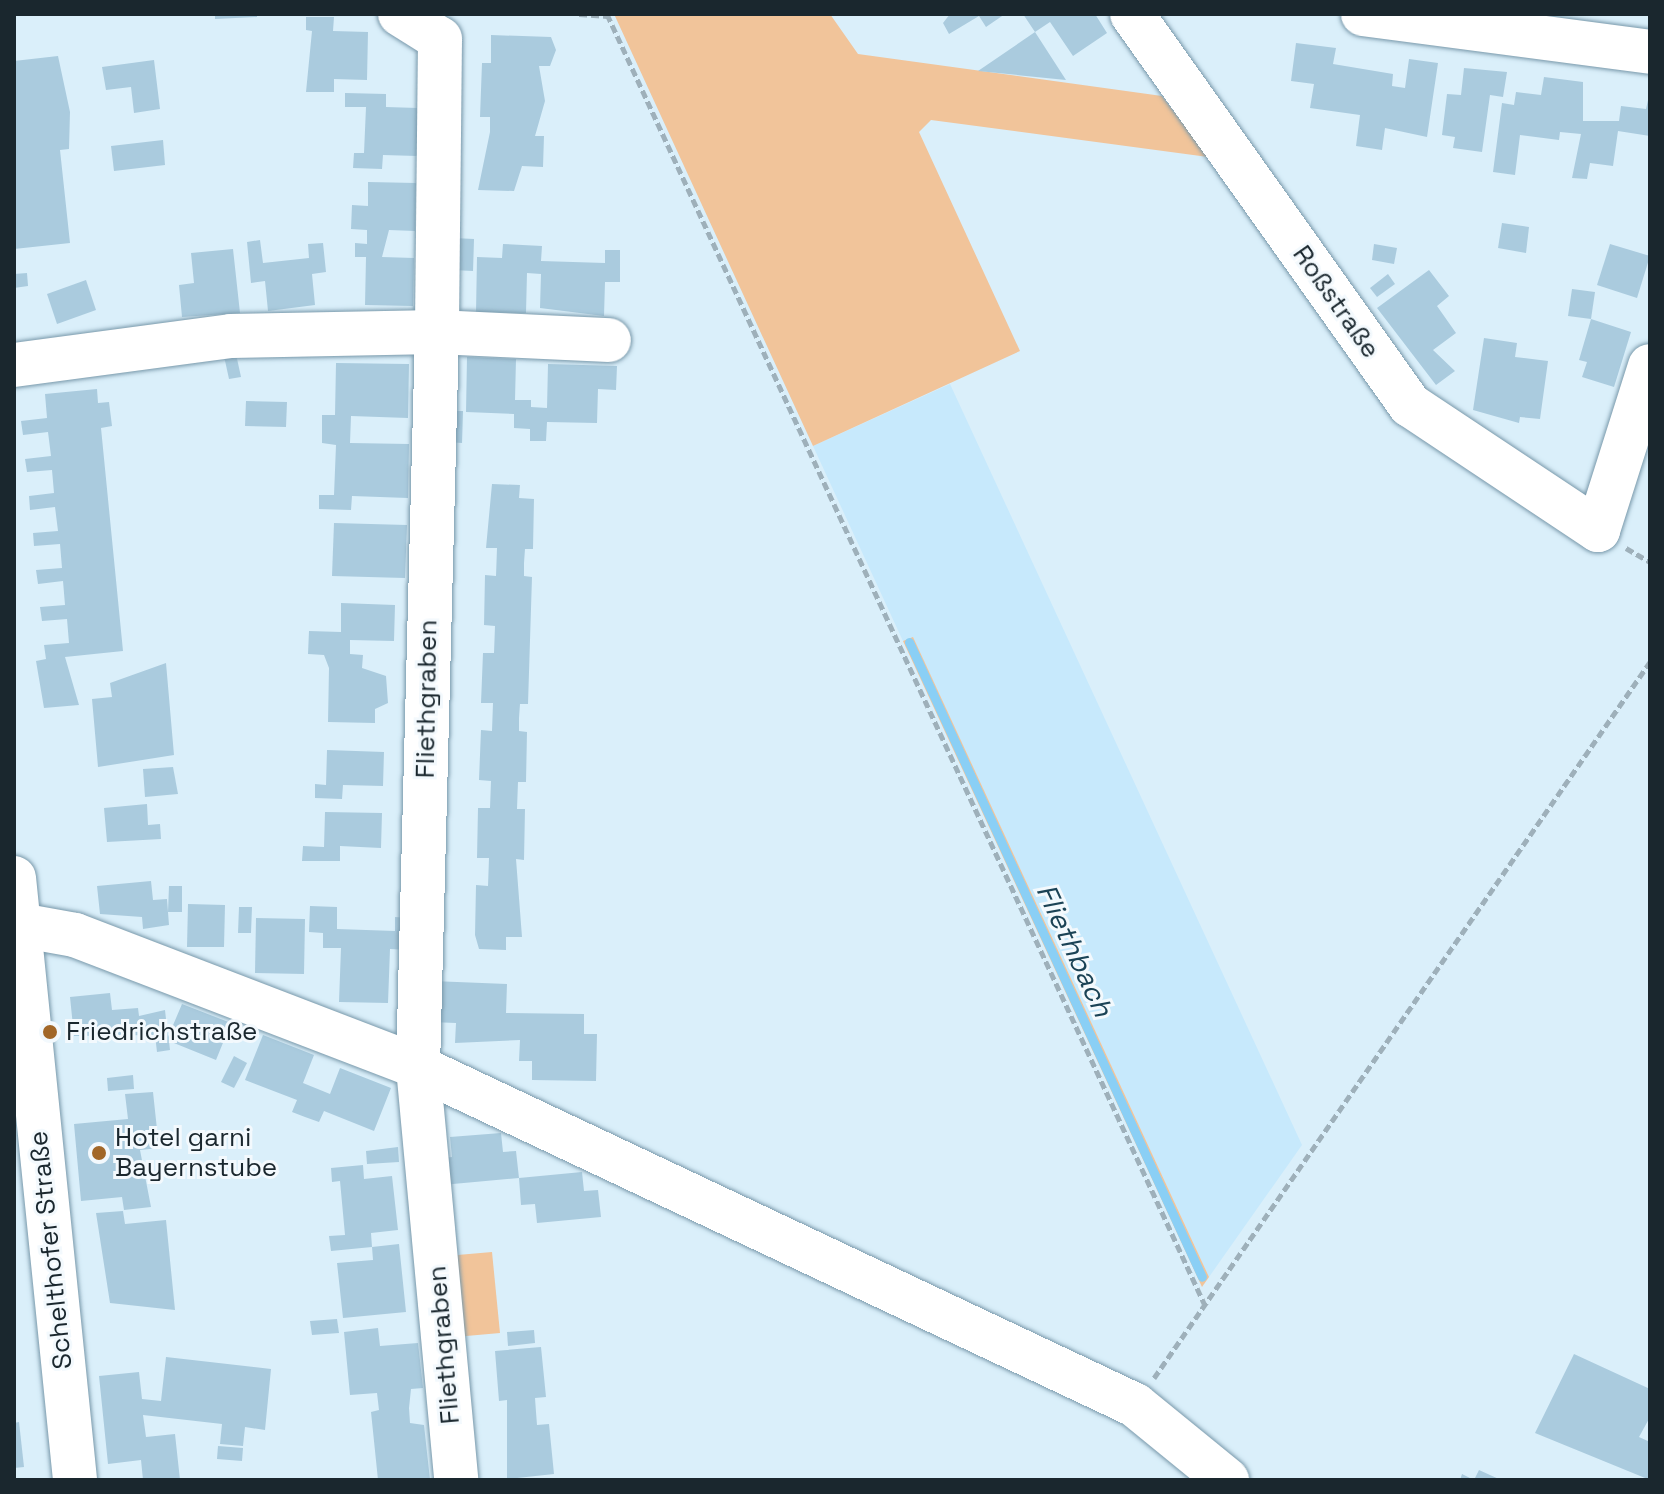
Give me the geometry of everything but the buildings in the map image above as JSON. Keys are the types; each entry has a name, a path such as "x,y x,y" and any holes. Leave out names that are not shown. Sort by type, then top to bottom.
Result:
{"street":[{"name":"Fliethgraben","path":"400,14 440,39 437,332 418,1067 456,1480"},
{"name":"Roßstraße","path":"1132,14 1410,405 1598,530 1650,366"},
{"path":"1363,14 1650,52"},
{"path":"14,365 231,336 437,332 609,340"},
{"name":"Schelthofer Straße","path":"14,878 16,925 75,1480"},
{"path":"16,925 75,935 418,1067 1135,1405 1227,1480"}],"path":[{"path":"579,14 608,15 1204,1303"},
{"path":"1135,1405 1650,662"}],"shaded area":[{"path":"614,14 830,14 858,54 1162,96 1208,157 931,120 919,132 1020,351 813,446"},
{"path":"950,384 1302,1145 1209,1277 913,638 903,641 813,446"},
{"path":"913,637 1209,1277 1202,1287 903,641"},
{"path":"492,1252 500,1333 455,1337 446,1256"}],"waterway":[{"name":"Fliethbach","path":"909,642 1202,1277"}],"place":[{"name":"Friedrichstraße","path":"50,1032"},
{"name":"Hotel garni Bayernstube","path":"99,1153"}]}
